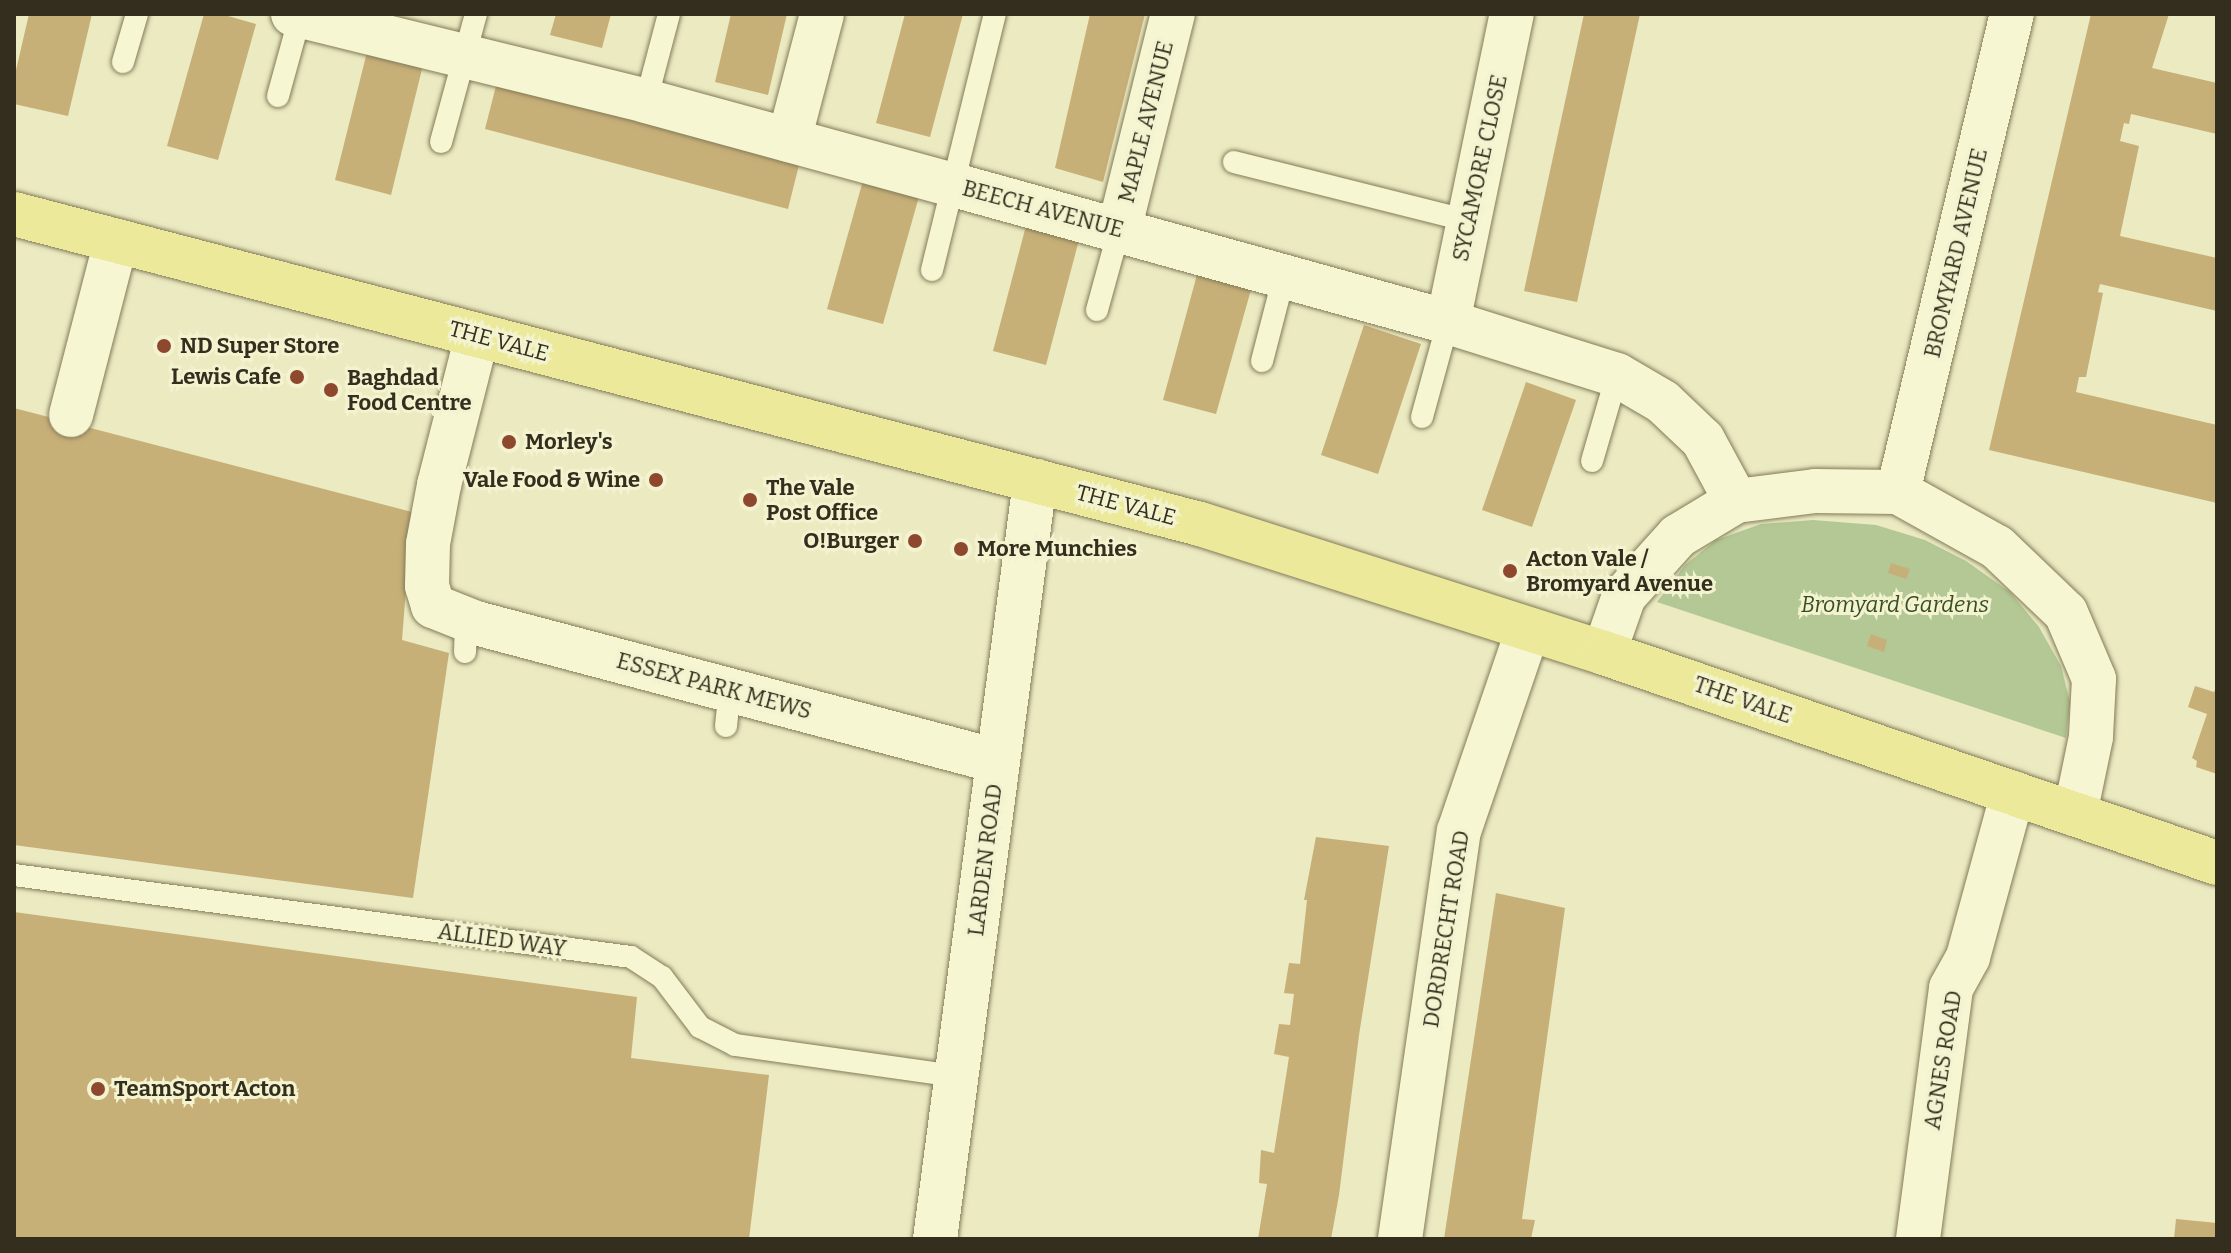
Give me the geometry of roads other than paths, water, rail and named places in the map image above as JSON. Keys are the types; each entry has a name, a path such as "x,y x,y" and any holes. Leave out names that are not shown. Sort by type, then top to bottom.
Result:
{"main road":[{"name":"THE VALE","path":"14,214 1200,524 1604,653 2217,863"}],"street":[{"path":"789,140 822,14"},
{"name":"MAPLE AVENUE","path":"1119,230 1173,14"},
{"name":"SYCAMORE CLOSE","path":"1448,322 1512,14"},
{"name":"BROMYARD AVENUE","path":"1898,492 2012,14"},
{"name":"BEECH AVENUE","path":"297,15 646,101 1448,322 1617,375 1663,402 1703,440 1736,501"},
{"path":"71,415 116,241"},
{"name":"ESSEX PARK MEWS","path":"477,336 439,485 428,544 427,586 455,626 728,708 997,761"},
{"name":"LARDEN ROAD","path":"935,1239 1035,481"},
{"path":"1604,653 1624,596 1678,536 1736,501 1815,491 1898,492 1997,547 2066,613 2094,679 2091,737 2075,814"},
{"name":"DORDRECHT ROAD","path":"1400,1239 1459,831 1528,629"},
{"name":"AGNES ROAD","path":"1918,1239 1951,988 1968,957 2013,793"}],"lane":[{"path":"123,62 137,14"},
{"path":"441,142 476,14"},
{"path":"646,101 669,14"},
{"path":"932,270 995,14"},
{"path":"278,96 297,15"},
{"path":"1234,162 1469,221"},
{"path":"1097,310 1119,230"},
{"path":"1262,361 1284,276"},
{"path":"1422,417 1448,322"},
{"path":"1592,461 1617,375"},
{"name":"ALLIED WAY","path":"14,875 631,957 662,977 700,1027 735,1045 956,1076"}],"place":[{"name":"ND Super Store","path":"164,346"},
{"name":"Lewis Cafe","path":"297,377"},
{"name":"Baghdad Food Centre","path":"331,390"},
{"name":"Morley's","path":"509,442"},
{"name":"Vale Food & Wine","path":"656,480"},
{"name":"The Vale Post Office","path":"750,500"},
{"name":"O!Burger","path":"915,541"},
{"name":"More Munchies","path":"961,549"},
{"name":"Acton Vale / Bromyard Avenue","path":"1510,571"},
{"name":"TeamSport Acton","path":"98,1089"}],"park label":[{"name":"Bromyard Gardens","path":"1895,605"}]}
